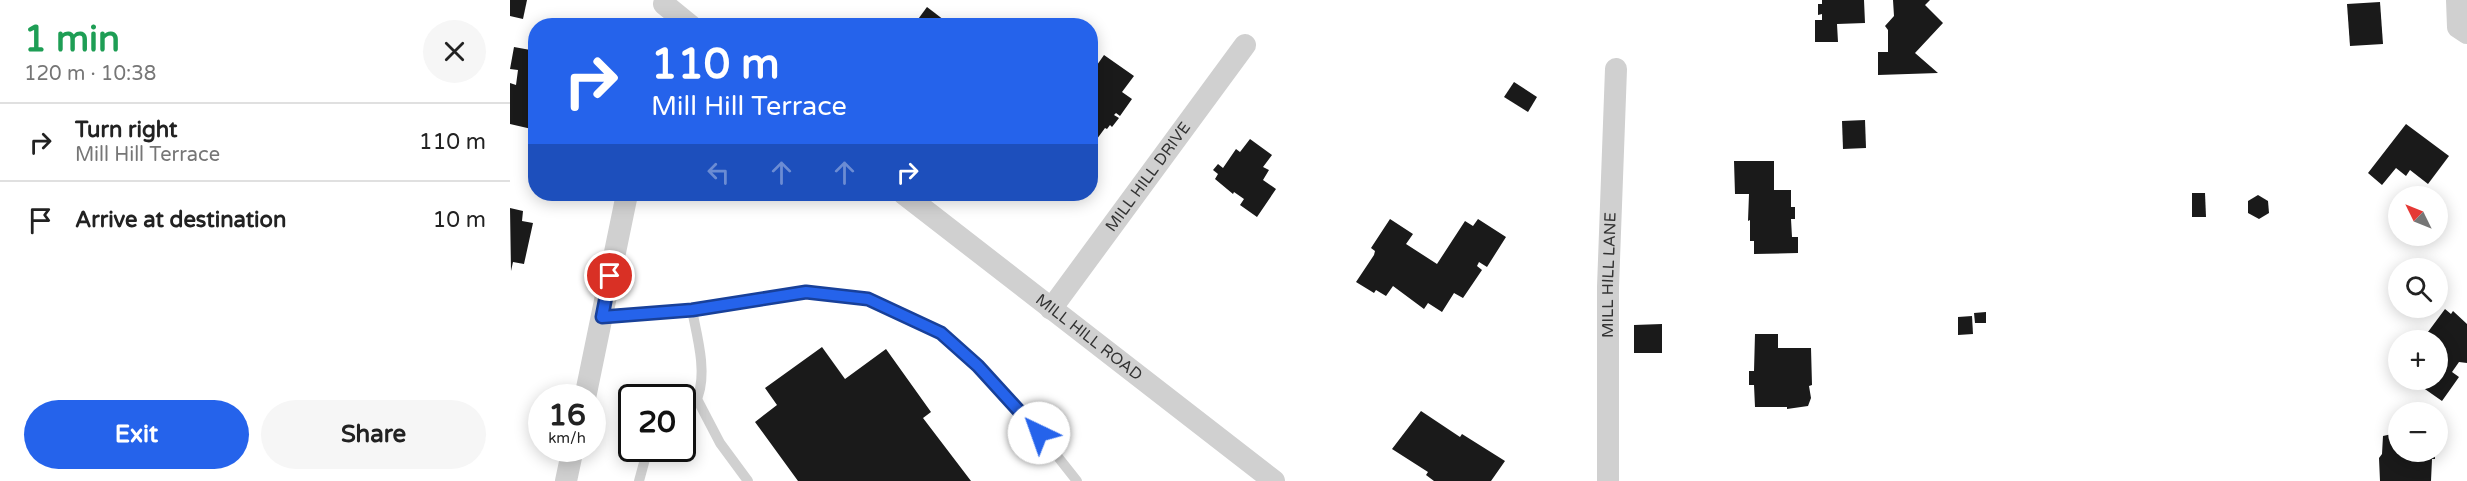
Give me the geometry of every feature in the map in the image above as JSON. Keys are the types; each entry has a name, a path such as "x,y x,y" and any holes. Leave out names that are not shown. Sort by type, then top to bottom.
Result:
{"street":[{"path":"2457,0 2463,30"},
{"path":"662,10 676,18"},
{"name":"MILL HILL DRIVE","path":"1051,309 1245,45"},
{"name":"MILL HILL LANE","path":"1608,481 1608,287 1616,69"},
{"path":"588,384 626,201"},
{"name":"MILL HILL ROAD","path":"913,201 1274,481"},
{"path":"566,481 570,462"}],"lane":[{"path":"602,317 692,310 806,292 868,299 941,333 978,366 1039,433 1077,481"},
{"path":"692,310 698,343 701,383 697,399 720,443 748,481"},
{"path":"639,481 644,462"}],"building":[{"path":"510,0 527,0 523,19 510,16"},
{"path":"1822,0 1864,0 1865,23 1837,24 1838,42 1815,42 1815,20 1822,20 1822,14 1818,15 1818,4 1822,4"},
{"path":"1893,0 1930,0 1925,5 1943,23 1915,53 1938,73 1878,75 1878,52 1888,52 1888,30 1885,26 1894,16"},
{"path":"2380,2 2383,44 2350,46 2347,4"},
{"path":"927,7 941,18 919,18"},
{"path":"514,47 528,50 528,128 510,124 510,83 516,85 518,70 510,69"},
{"path":"1104,55 1134,76 1122,92 1132,99 1120,116 1116,113 1114,115 1119,118 1112,127 1110,125 1107,129 1105,128 1098,138 1098,64"},
{"path":"1514,82 1537,97 1528,112 1504,97"},
{"path":"1865,120 1866,148 1843,149 1842,121"},
{"path":"2406,124 2449,156 2428,184 2410,170 2406,176 2396,168 2382,185 2368,173"},
{"path":"1250,139 1272,155 1263,167 1269,170 1263,180 1276,189 1257,217 1240,205 1244,199 1234,192 1233,194 1215,179 1218,174 1213,170 1218,164 1223,168 1236,149 1240,152"},
{"path":"1734,161 1774,161 1774,190 1791,190 1791,207 1795,207 1795,219 1791,219 1792,237 1798,237 1798,253 1754,254 1754,241 1750,241 1750,220 1748,221 1749,194 1735,194"},
{"path":"2192,193 2205,193 2206,217 2192,217"},
{"path":"2258,195 2268,201 2269,213 2259,219 2248,213 2248,201"},
{"path":"510,208 523,211 522,221 533,223 524,264 513,262 511,271"},
{"path":"1390,219 1413,234 1406,244 1437,264 1465,221 1473,226 1478,219 1506,237 1487,267 1479,262 1477,266 1482,270 1463,298 1454,293 1442,312 1428,303 1424,309 1393,286 1386,296 1376,290 1374,293 1356,282 1374,255 1375,251 1371,248"},
{"path":"2453,311 2467,324 2467,363 2459,362 2452,372 2459,377 2442,401 2426,390 2448,390 2448,330 2429,330 2438,318 2448,318 2448,312 2451,314"},
{"path":"1986,312 1986,323 1975,323 1974,313"},
{"path":"1972,316 1973,334 1958,335 1958,317"},
{"path":"1662,324 1662,353 1634,353 1634,325"},
{"path":"1755,334 1778,334 1778,348 1811,348 1812,385 1809,386 1811,398 1808,406 1787,409 1787,407 1755,407 1754,385 1749,385 1749,371 1754,371"},
{"path":"822,347 845,379 886,349 931,412 923,418 971,481 798,481 755,422 777,405 765,388"},
{"path":"1421,411 1460,437 1462,434 1505,461 1491,481 1434,481 1426,475 1428,472 1392,449"},
{"path":"2388,435 2388,462 2432,462 2431,481 2380,481 2379,458 2382,454 2383,436"}],"route":[{"path":"610,276 602,317 692,310 806,292 868,299 941,333 978,366 1039,433"}]}
